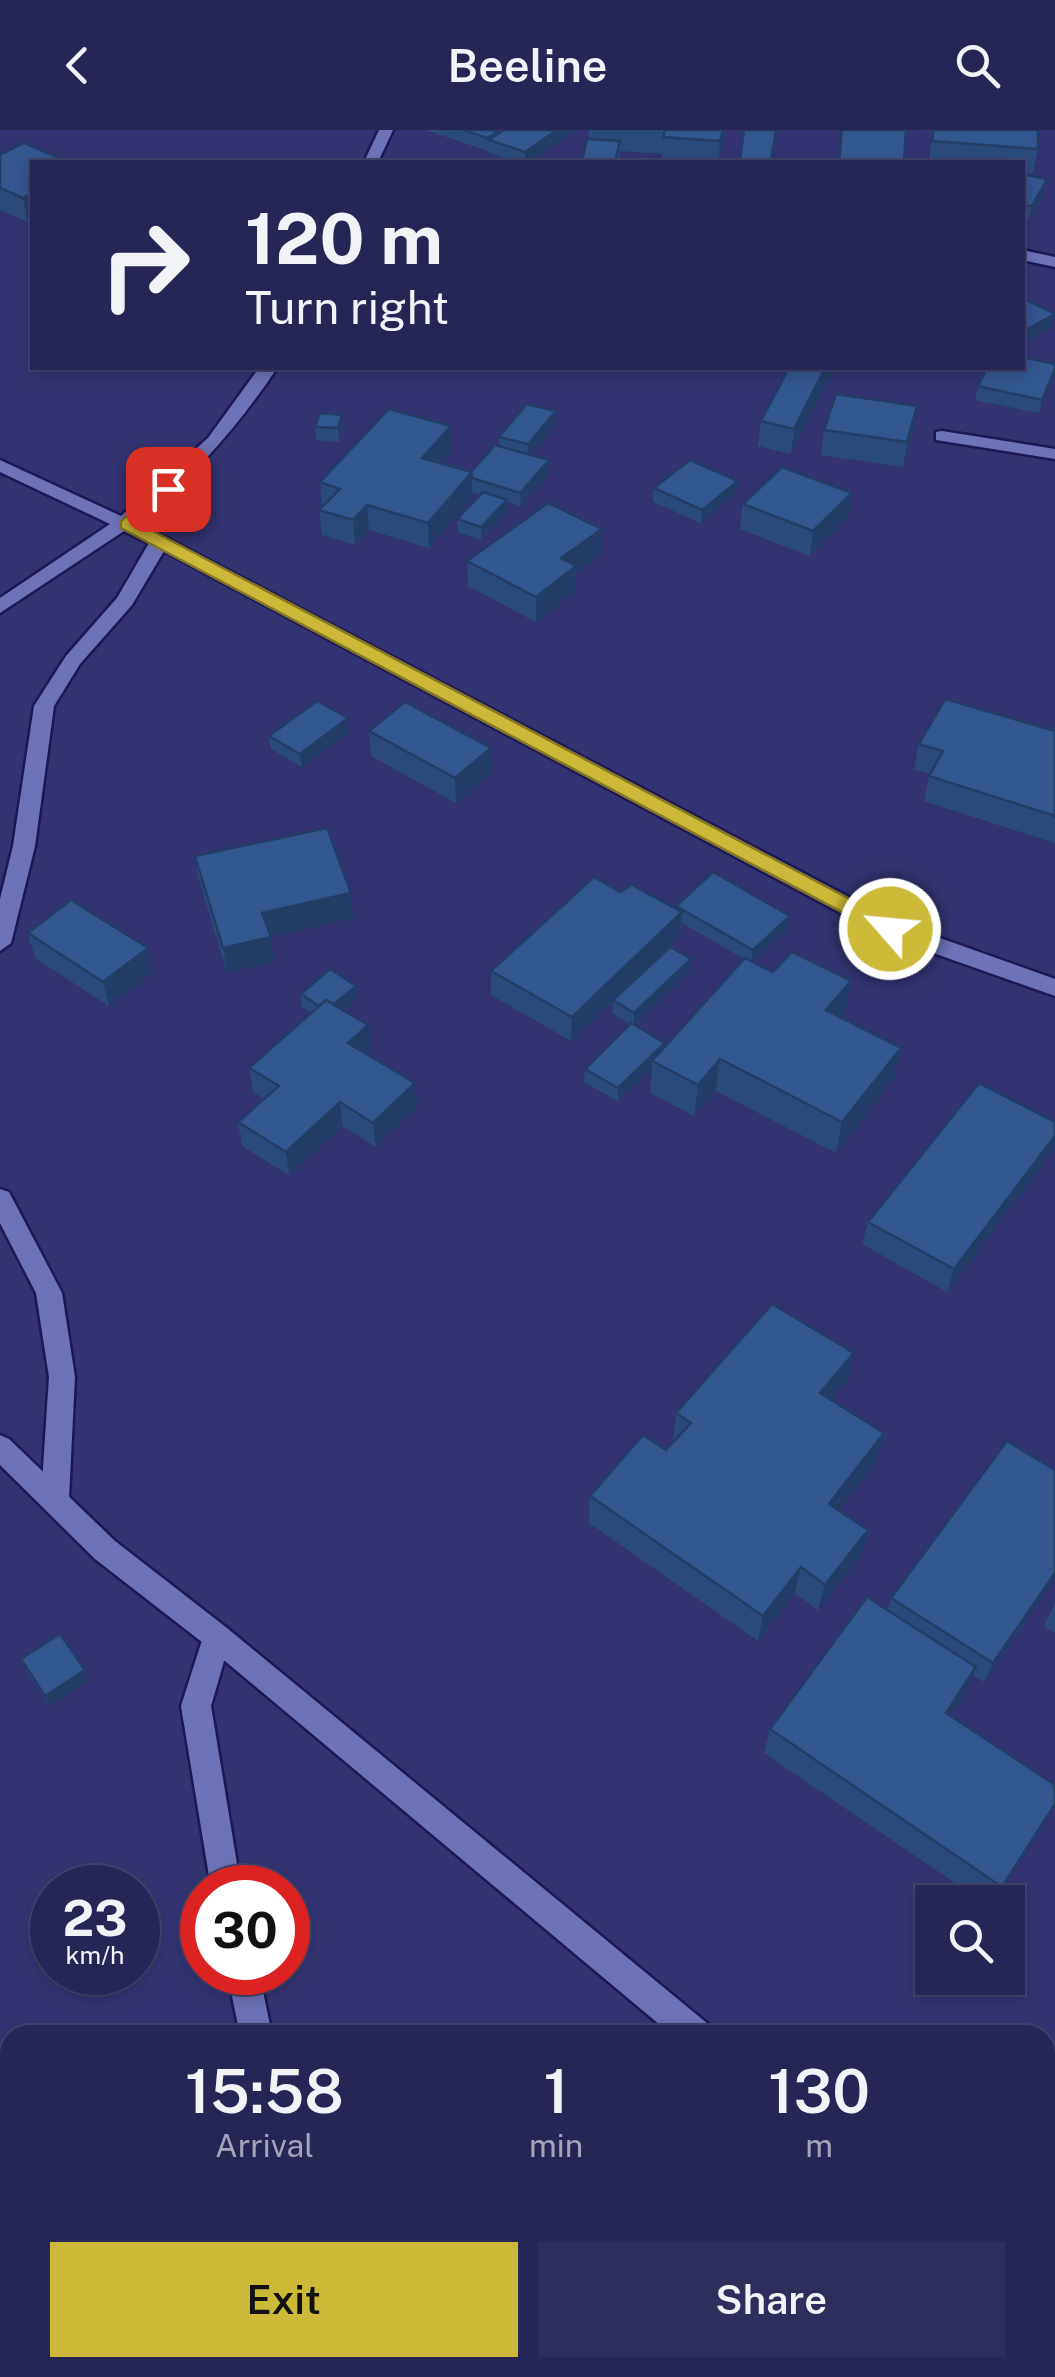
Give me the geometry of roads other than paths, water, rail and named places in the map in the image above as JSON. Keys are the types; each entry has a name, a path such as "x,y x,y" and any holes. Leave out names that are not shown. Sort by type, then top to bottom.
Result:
{"street":[{"path":"372,160 386,130"},
{"path":"1025,256 1055,262"},
{"path":"0,608 126,524 224,436 267,370"},
{"path":"942,436 1055,454"},
{"path":"0,465 160,541 890,929 1055,988"},
{"path":"0,943 24,846 44,706 64,673 125,601 160,541"},
{"path":"0,1199 49,1293 62,1377 54,1498"},
{"path":"0,1446 105,1550 217,1637 685,2025"},
{"path":"217,1637 196,1706 222,1865"},
{"path":"248,1995 254,2025"}]}
